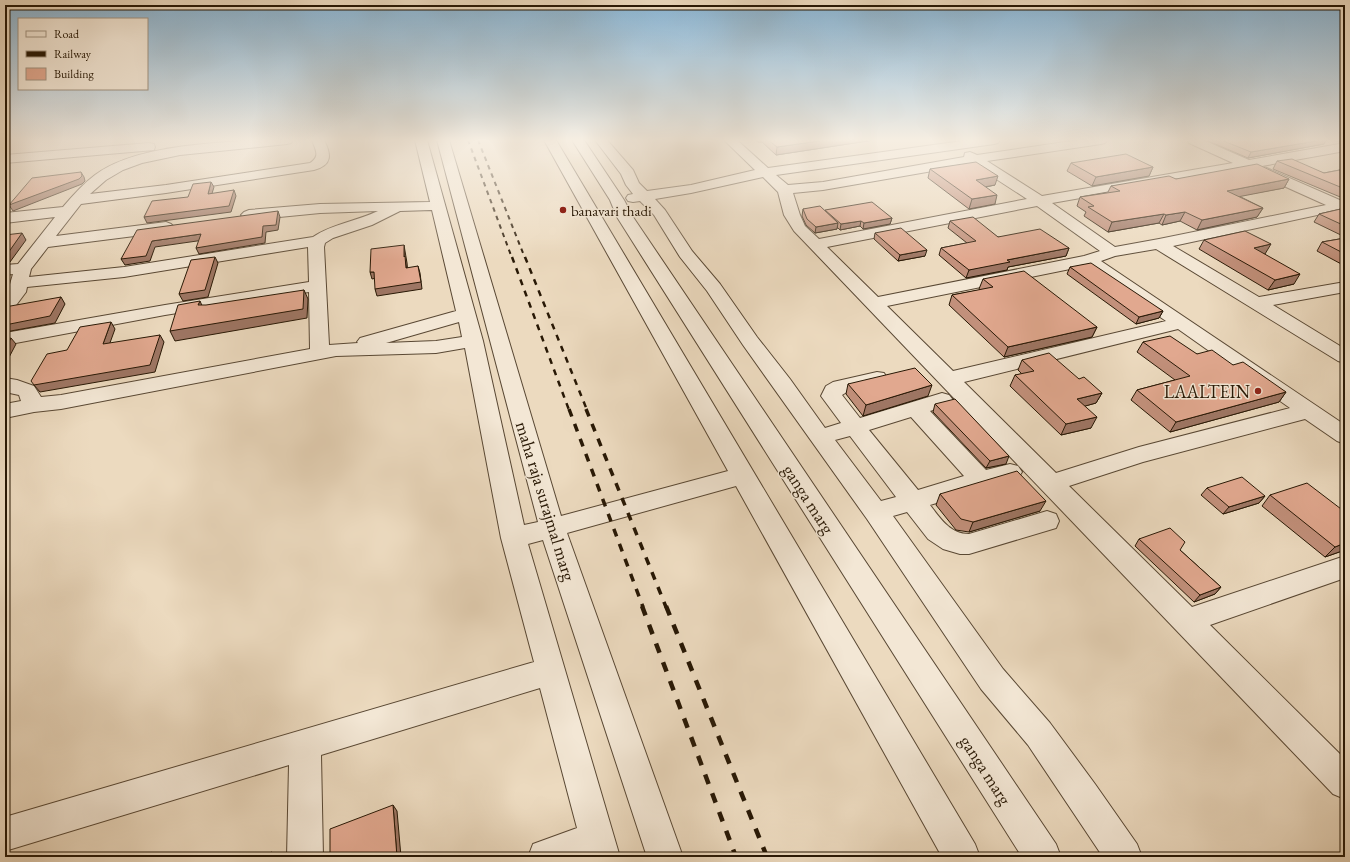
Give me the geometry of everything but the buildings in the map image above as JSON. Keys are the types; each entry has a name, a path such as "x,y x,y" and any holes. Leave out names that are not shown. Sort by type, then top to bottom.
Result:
{"street":[{"path":"5,308 17,292 21,276 42,244 72,205 98,180"},
{"path":"5,218 72,205 222,180"},
{"name":"maha raja surajmal marg","path":"431,180 473,341 514,538 600,848"},
{"name":"maha raja surajmal marg","path":"454,180 552,528 664,857"},
{"path":"573,180 962,857"},
{"name":"ganga marg","path":"604,180 617,200 629,224 1043,857"},
{"path":"631,180 633,185 660,212 686,254 714,288 750,341 802,409 820,437 876,512 992,679 1038,734 1083,796 1124,857"},
{"path":"587,204 644,197 691,188 717,180"},
{"path":"775,180 785,190 792,216 799,228 1345,782"},
{"path":"785,190 823,186 856,180"},
{"path":"1008,180 1112,252"},
{"path":"816,244 967,214 1159,180"},
{"path":"1285,180 1343,205"},
{"path":"874,303 1088,260 1112,252 1159,244 1343,205"},
{"path":"5,270 21,276 124,272 222,250 271,249 318,241 327,235 367,222 400,206"},
{"path":"234,218 298,209 438,206"},
{"path":"42,244 177,226"},
{"path":"318,241 316,247 317,286 328,352"},
{"path":"1159,244 1345,357"},
{"path":"1088,260 1345,436"},
{"path":"5,339 157,311 317,286"},
{"path":"1257,303 1345,287"},
{"path":"5,411 34,405 61,402 328,352 466,314"},
{"path":"948,379 1018,364 1131,334 1181,323"},
{"path":"328,352 436,347 473,341"},
{"path":"894,374 840,387 833,391 831,396 937,532 947,540 958,544 969,544 1047,521"},
{"path":"5,385 10,385 27,391 34,405"},
{"path":"820,437 942,400"},
{"path":"915,408 981,480"},
{"path":"1051,483 1139,455 1308,411"},
{"path":"876,512 1010,472"},
{"path":"514,538 743,476"},
{"path":"1187,621 1345,567"},
{"path":"5,834 550,670"},
{"path":"305,744 305,857"},
{"path":"546,857 600,848"}],"railway":[{"path":"483,180 512,258"},
{"path":"494,180 525,258"},
{"path":"512,257 569,410"},
{"path":"525,257 587,410"},
{"path":"569,409 643,607"},
{"path":"586,409 666,607"},
{"path":"642,606 736,857"},
{"path":"666,606 767,857"}],"place":[{"name":"banavari thadi","path":"563,210"},
{"name":"LAALTEIN","path":"1258,391"}]}
